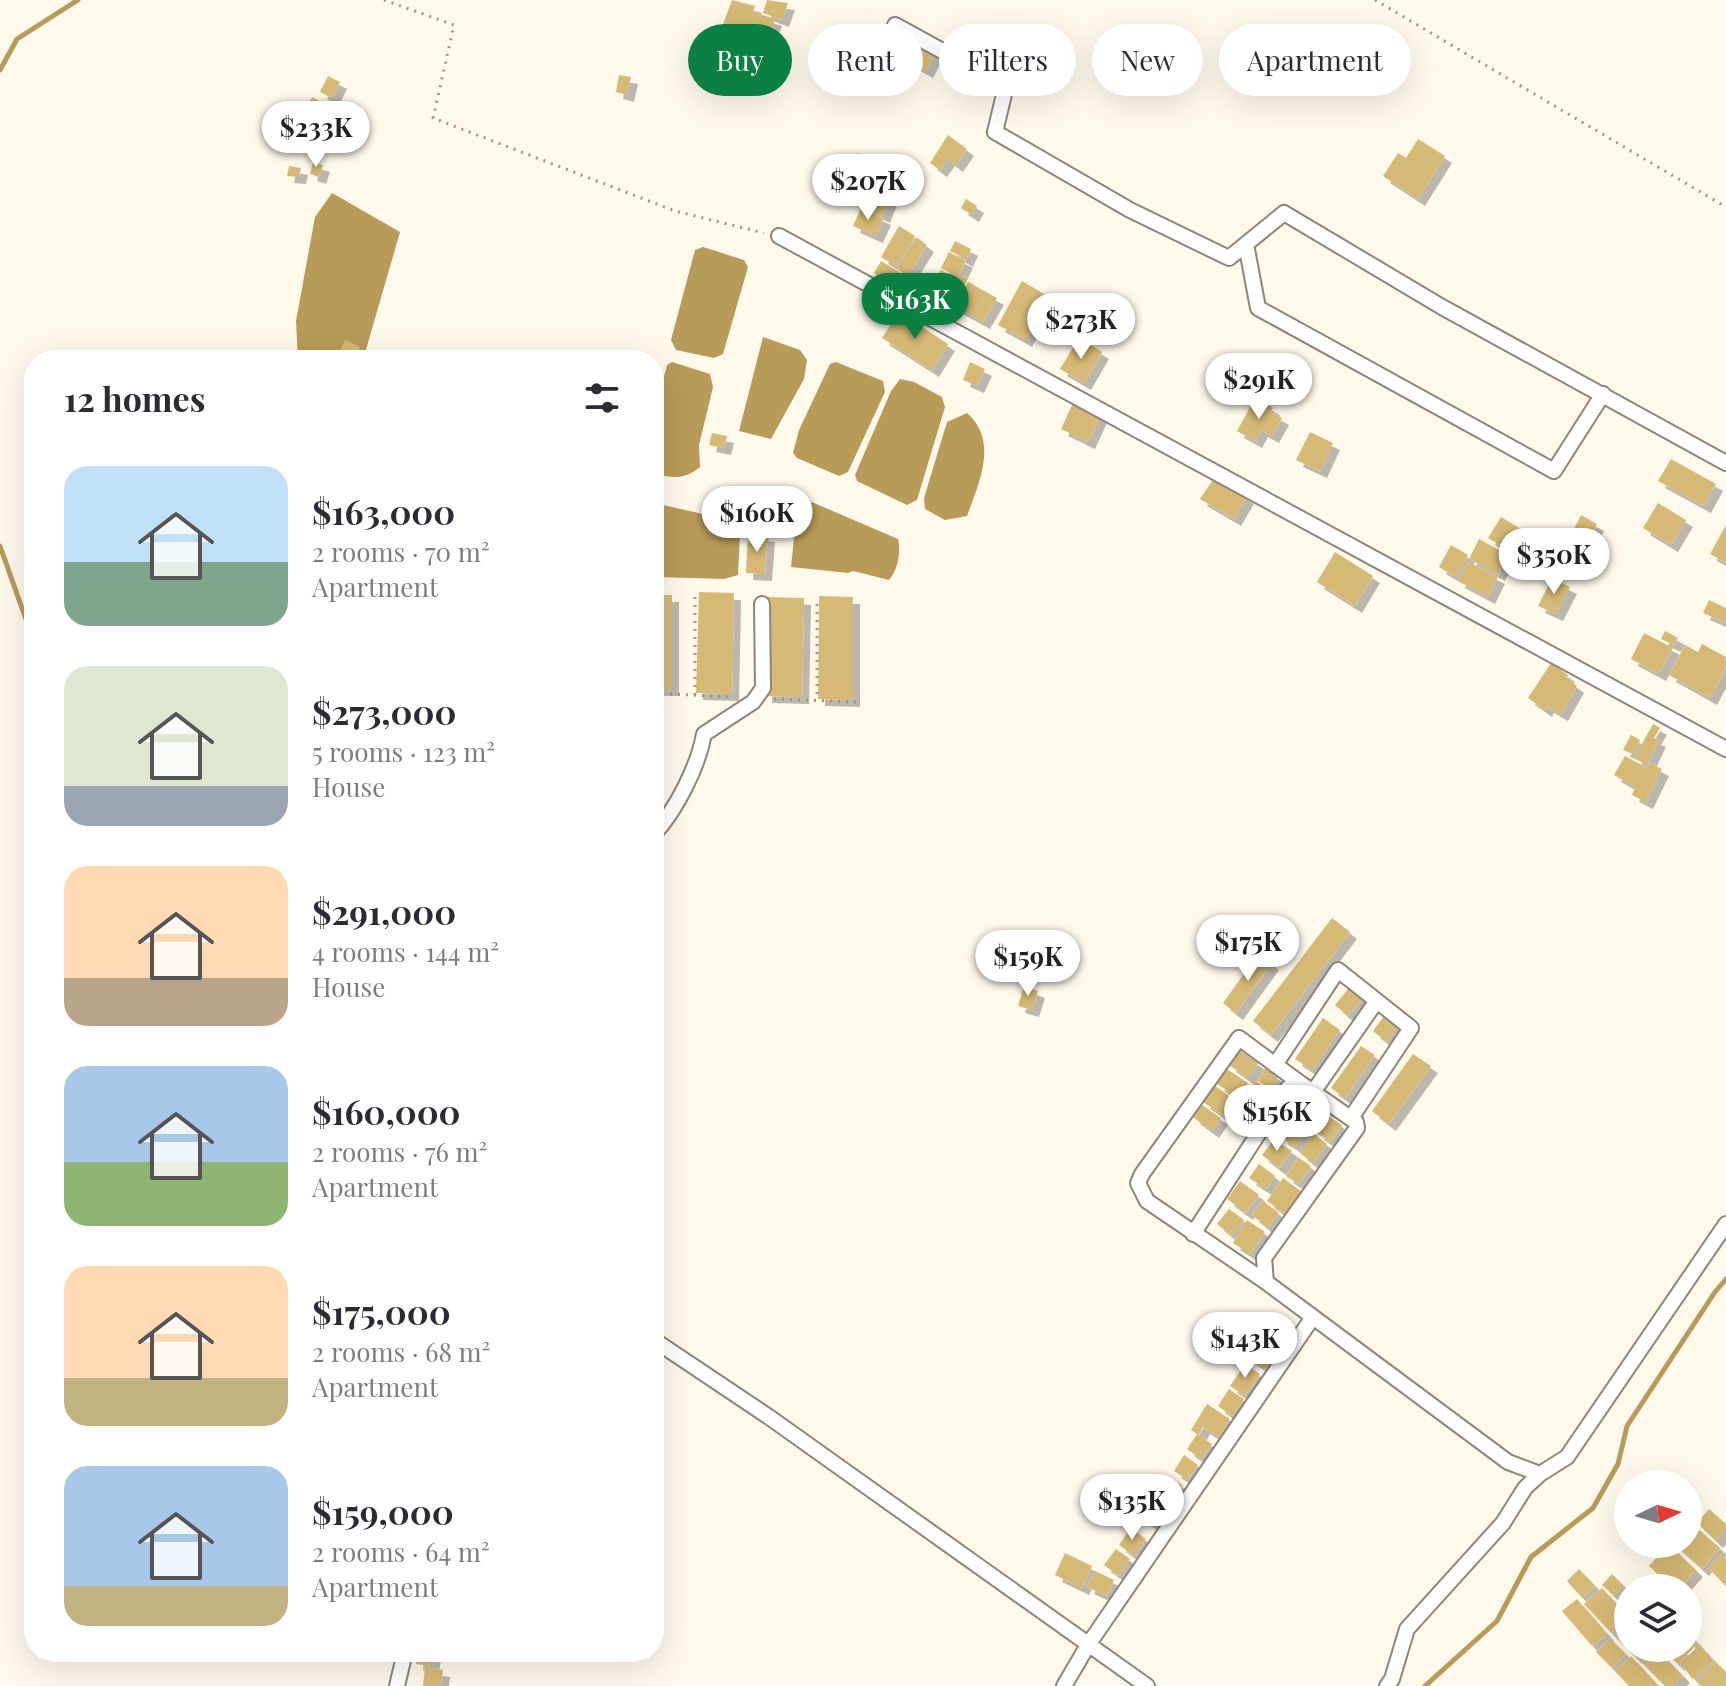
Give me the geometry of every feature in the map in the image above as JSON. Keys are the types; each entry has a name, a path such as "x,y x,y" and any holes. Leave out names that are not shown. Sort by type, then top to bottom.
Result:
{"street":[{"path":"923,40 1006,86 995,132 1130,210 1229,258 1284,213 1442,307 1726,463"},
{"path":"779,236 1726,749"},
{"path":"1246,244 1258,308 1554,471 1603,394"},
{"path":"664,823 701,752 704,734 753,702 763,688 762,604"},
{"path":"1275,1065 1338,970 1411,1028 1351,1118"},
{"path":"1313,1092 1376,1002"},
{"path":"1266,1282 1264,1258 1357,1128 1351,1118 1239,1038 1142,1174 1138,1183 1147,1201 1266,1282 1508,1462 1540,1474"},
{"path":"1193,1234 1288,1088 1300,1083"},
{"path":"1387,1686 1392,1679 1407,1629 1503,1523 1525,1488 1567,1457 1726,1224"},
{"path":"1064,1686 1088,1645 1313,1317"},
{"path":"664,1347 769,1417 1147,1686"},
{"path":"397,1686 403,1662"}],"path":[{"path":"384,0 454,25 433,118 675,211 779,236"},
{"path":"1375,0 1726,207"},
{"path":"695,597 695,695"},
{"path":"817,604 817,700"}],"shaded area":[{"path":"332,193 400,232 366,350 297,350 296,321 315,217"},
{"path":"703,247 744,260 748,267 723,354 714,358 676,350 671,340 695,250"},
{"path":"763,337 800,350 807,360 804,379 771,439 739,431"},
{"path":"672,362 710,374 713,387 699,445 700,467 678,477 664,476 664,377 667,365"},
{"path":"836,362 883,381 885,392 848,472 839,476 797,458 793,453 799,430 830,364"},
{"path":"900,379 914,382 942,397 945,407 917,500 907,505 857,481 855,475 891,391"},
{"path":"967,413 982,436 984,463 967,516 945,520 925,509 924,498 947,422"},
{"path":"798,499 898,539 898,561 889,580 853,571 791,567"},
{"path":"664,505 730,520 740,533 738,575 724,579 664,577"}],"building":[{"path":"732,0 755,6 753,12 775,19 773,24 723,24"},
{"path":"767,0 788,3 782,20 763,13"},
{"path":"923,45 936,52 926,71 923,69"},
{"path":"619,75 631,77 627,95 616,92"},
{"path":"328,76 340,82 332,98 320,92"},
{"path":"312,97 324,104 317,119 304,113"},
{"path":"322,130 330,134 324,145 316,141"},
{"path":"948,135 967,149 956,165 948,159 940,170 930,163"},
{"path":"1418,139 1445,156 1418,199 1383,176 1398,153 1406,158"},
{"path":"857,153 873,159 862,189 845,183"},
{"path":"878,157 889,161 882,178 871,174"},
{"path":"313,162 323,165 319,177 310,174"},
{"path":"289,166 301,168 299,177 287,176"},
{"path":"869,189 890,198 883,216 861,206"},
{"path":"966,199 977,206 972,215 961,208"},
{"path":"861,208 884,218 876,236 853,226"},
{"path":"899,226 915,236 896,266 881,257"},
{"path":"916,237 927,245 908,276 897,269"},
{"path":"955,241 971,249 966,260 950,251"},
{"path":"949,252 966,261 958,277 941,268"},
{"path":"881,261 908,277 901,290 874,273"},
{"path":"941,270 956,278 953,285 937,276"},
{"path":"962,275 968,278 960,294 953,290"},
{"path":"1022,281 1049,297 1025,340 998,325"},
{"path":"968,282 997,298 983,322 954,306"},
{"path":"899,312 948,344 932,370 882,338"},
{"path":"1079,338 1102,352 1084,383 1060,369"},
{"path":"345,340 360,347 359,350 340,350"},
{"path":"970,362 985,369 977,386 963,380"},
{"path":"1255,398 1273,408 1271,412 1282,418 1272,436 1261,430 1255,441 1237,431"},
{"path":"1073,403 1100,416 1088,442 1061,429"},
{"path":"1310,432 1333,443 1320,471 1296,460"},
{"path":"712,433 727,436 724,448 709,445"},
{"path":"1671,459 1716,484 1704,506 1658,481"},
{"path":"1215,477 1247,497 1234,519 1200,499"},
{"path":"1658,503 1686,520 1671,545 1643,528"},
{"path":"1581,515 1597,524 1590,537 1574,529"},
{"path":"1501,517 1531,535 1518,556 1488,538"},
{"path":"1726,525 1726,563 1710,554"},
{"path":"748,533 768,535 765,574 746,573"},
{"path":"1479,539 1508,555 1498,574 1469,559"},
{"path":"1451,545 1468,555 1456,577 1439,567"},
{"path":"1335,552 1373,576 1355,606 1317,582"},
{"path":"1468,562 1498,577 1488,597 1458,581"},
{"path":"1552,578 1570,587 1556,614 1538,606"},
{"path":"699,592 734,593 732,694 696,693"},
{"path":"664,595 672,595 672,689 664,689"},
{"path":"819,596 853,597 853,700 818,699"},
{"path":"767,597 804,598 802,697 765,696"},
{"path":"1709,600 1726,608 1726,623 1703,613"},
{"path":"1665,631 1678,638 1674,645 1661,639"},
{"path":"1644,633 1673,648 1659,674 1631,659"},
{"path":"1702,644 1726,657 1723,666 1726,668 1710,698 1669,675 1685,645 1698,652"},
{"path":"1551,663 1577,686 1561,714 1547,706 1545,710 1528,698"},
{"path":"1653,724 1660,728 1654,738 1659,740 1647,765 1634,758"},
{"path":"1631,735 1640,740 1633,754 1623,750"},
{"path":"1625,756 1647,768 1650,763 1662,769 1646,802 1632,795 1635,787 1614,775"},
{"path":"1332,918 1350,932 1271,1035 1253,1021"},
{"path":"1259,953 1272,963 1236,1013 1223,1003"},
{"path":"1352,984 1366,995 1348,1016 1335,1005"},
{"path":"1024,986 1038,991 1032,1010 1018,1006"},
{"path":"1387,1012 1401,1022 1387,1042 1373,1031"},
{"path":"1323,1018 1340,1030 1312,1070 1295,1059"},
{"path":"1361,1046 1375,1055 1345,1098 1331,1088"},
{"path":"1239,1050 1258,1063 1248,1078 1229,1065"},
{"path":"1413,1054 1431,1066 1389,1124 1372,1111"},
{"path":"1265,1068 1278,1077 1271,1089 1258,1081"},
{"path":"1227,1069 1248,1083 1239,1098 1217,1084"},
{"path":"1256,1081 1269,1091 1255,1109 1242,1099"},
{"path":"1214,1085 1235,1100 1224,1116 1203,1102"},
{"path":"1308,1099 1322,1110 1308,1128 1294,1117"},
{"path":"1243,1102 1256,1112 1245,1129 1231,1119"},
{"path":"1202,1105 1221,1118 1212,1131 1193,1117"},
{"path":"1329,1116 1342,1125 1330,1142 1317,1133"},
{"path":"1290,1120 1306,1130 1296,1147 1280,1137"},
{"path":"1314,1134 1327,1144 1313,1163 1300,1153"},
{"path":"1274,1139 1292,1151 1279,1168 1262,1155"},
{"path":"1298,1157 1311,1166 1299,1184 1286,1176"},
{"path":"1259,1164 1275,1176 1266,1189 1249,1178"},
{"path":"1283,1178 1302,1192 1286,1215 1267,1201"},
{"path":"1240,1181 1259,1195 1246,1213 1227,1199"},
{"path":"1263,1201 1279,1213 1268,1228 1252,1215"},
{"path":"1229,1209 1244,1220 1232,1236 1217,1224"},
{"path":"1247,1220 1265,1232 1250,1254 1233,1243"},
{"path":"1258,1343 1275,1354 1266,1369 1249,1358"},
{"path":"1245,1364 1260,1374 1245,1396 1230,1386"},
{"path":"1229,1389 1244,1399 1232,1416 1218,1406"},
{"path":"1207,1404 1230,1419 1219,1437 1203,1427 1199,1435 1191,1430"},
{"path":"1197,1434 1212,1444 1201,1459 1187,1449"},
{"path":"1184,1455 1198,1465 1188,1480 1174,1471"},
{"path":"1168,1476 1182,1485 1169,1506 1155,1497"},
{"path":"1152,1498 1167,1508 1155,1526 1140,1517"},
{"path":"1709,1509 1726,1524 1726,1530 1716,1541 1702,1528 1702,1517"},
{"path":"1131,1528 1146,1539 1134,1556 1119,1545"},
{"path":"1702,1532 1720,1548 1702,1569 1690,1558 1702,1558"},
{"path":"1116,1549 1130,1559 1119,1576 1104,1565"},
{"path":"1065,1553 1092,1566 1082,1588 1055,1575"},
{"path":"1722,1554 1726,1558 1726,1586 1708,1568"},
{"path":"1656,1558 1684,1558 1696,1570 1692,1574 1658,1574 1649,1566"},
{"path":"1579,1569 1595,1586 1582,1598 1567,1581"},
{"path":"1095,1571 1114,1580 1107,1596 1087,1587"},
{"path":"1612,1574 1614,1596 1602,1585"},
{"path":"1602,1588 1614,1601 1614,1630 1611,1633 1584,1604"},
{"path":"1577,1599 1607,1634 1592,1646 1562,1611"},
{"path":"1610,1638 1614,1642 1614,1662 1618,1662 1612,1668 1596,1652"},
{"path":"1702,1647 1714,1661 1693,1679 1680,1663 1702,1662"},
{"path":"416,1662 433,1662 432,1666"},
{"path":"1625,1662 1637,1662 1658,1685 1629,1686 1615,1671"},
{"path":"1670,1662 1683,1676 1673,1686 1665,1686 1642,1663"},
{"path":"1716,1662 1726,1672 1726,1686 1702,1686 1697,1680"},
{"path":"425,1667 443,1670 441,1686 423,1686"}],"waterway":[{"path":"0,70 17,39 78,0"},
{"path":"0,546 24,614"},
{"path":"1425,1686 1497,1621 1531,1557 1593,1508 1618,1464 1627,1426 1726,1279"}]}
